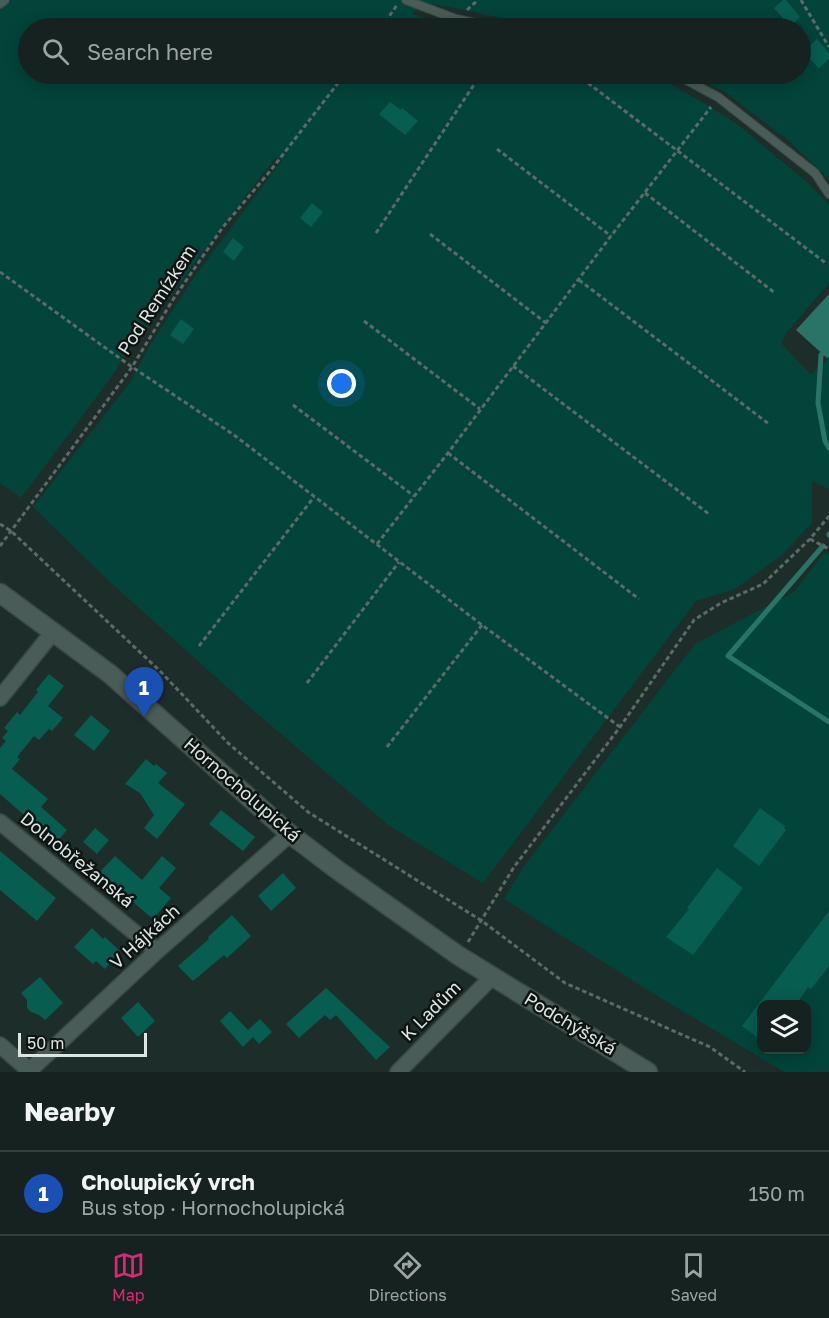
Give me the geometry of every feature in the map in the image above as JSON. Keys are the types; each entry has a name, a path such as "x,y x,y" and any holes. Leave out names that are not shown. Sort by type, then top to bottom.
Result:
{"street":[{"name":"Hornocholupická","path":"0,593 110,674 290,834 336,869 492,977"},
{"path":"0,698 52,632"},
{"name":"Dolnobřežanská","path":"0,822 158,951"},
{"name":"V Hájkách","path":"29,1072 158,951 290,834"},
{"name":"K Ladům","path":"398,1072 492,977"},
{"name":"Podchýšská","path":"492,977 648,1072"},
{"path":"0,1045 29,1072"}],"lane":[{"path":"0,4 5,0"},
{"path":"406,0 451,18"},
{"path":"694,84 718,97 815,173 829,194"}],"path":[{"path":"388,18 400,0"},
{"path":"801,0 829,47"},
{"name":"Pod Remízkem","path":"0,546 132,367 174,298 223,227 271,170 337,84"},
{"path":"375,234 474,84"},
{"path":"589,84 827,264"},
{"path":"377,544 718,97"},
{"path":"497,148 611,236"},
{"path":"645,193 775,293"},
{"path":"430,234 546,322"},
{"path":"0,272 132,367 234,435 482,625 620,727"},
{"path":"579,279 769,424"},
{"path":"364,321 480,409"},
{"path":"513,366 709,514"},
{"path":"293,405 415,496"},
{"path":"448,453 639,598"},
{"path":"199,646 314,497"},
{"path":"459,956 514,867 620,727 694,620 721,603 763,584 810,539 829,516"},
{"path":"0,524 12,531 160,671 228,743 308,812 482,921 565,983 710,1047 745,1072"},
{"path":"810,539 829,549"},
{"path":"307,683 399,562"},
{"path":"387,747 482,625"}],"shaded area":[{"path":"0,0 829,0 829,179 788,140 725,92 709,84 811,84 811,18 501,18 422,2 413,14 427,18 18,18 18,84 671,84 737,124 808,183 829,205 829,283 787,332 781,343 811,375 829,358 829,489 812,481 812,523 782,555 735,589 696,601 483,883 388,825 247,705 111,583 33,507 131,381 148,348 195,276 282,160 276,157 148,328 124,356 113,375 21,498 0,483"},
{"path":"829,294 829,357 827,358 796,330"},
{"path":"824,553 829,555 829,1072 784,1072 646,989 504,899 524,866 695,644 794,592"}],"building":[{"path":"786,0 800,17 783,18 774,8"},
{"path":"817,39 829,53 829,59 819,68 811,60 811,45"},
{"path":"390,102 418,121 405,135 379,114"},
{"path":"312,203 323,212 311,227 300,218"},
{"path":"233,238 244,247 234,261 223,252"},
{"path":"181,319 194,329 183,344 170,335"},
{"path":"49,674 64,686 48,706 63,718 52,731 49,729 39,740 34,736 17,757 20,759 12,769 48,799 41,807 67,830 56,843 0,794 0,748 6,741 2,738 8,731 4,728 17,712 20,715"},
{"path":"91,715 110,731 94,751 74,735"},
{"path":"146,759 167,773 158,783 185,804 157,839 144,828 154,815 140,793 125,784"},
{"path":"760,808 785,826 786,830 759,866 733,846"},
{"path":"221,810 255,837 243,851 209,824"},
{"path":"95,828 109,840 97,854 83,842"},
{"path":"0,851 56,898 37,921 0,890"},
{"path":"115,856 142,880 162,856 176,868 159,888 171,898 153,919 99,873"},
{"path":"717,868 743,888 693,955 666,937 689,909 687,908"},
{"path":"283,873 296,888 271,911 258,896"},
{"path":"829,911 829,966 811,989 808,987 799,1000 762,1000"},
{"path":"232,915 251,936 227,958 224,955 193,981 178,966"},
{"path":"92,928 120,951 105,969 96,961 93,964 74,947"},
{"path":"40,977 63,1003 45,1020 27,1008 27,1000 21,993"},
{"path":"326,988 390,1047 376,1060 336,1015 330,1020 325,1015 299,1038 286,1024"},
{"path":"138,1002 155,1021 138,1037 121,1018"},
{"path":"757,1006 757,1037 742,1026"},
{"path":"230,1011 248,1030 260,1019 272,1032 259,1044 253,1037 243,1047 220,1021"}],"waterway":[{"path":"829,346 821,355 818,403 825,441 829,448"},
{"path":"823,546 728,656 829,722"}],"place":[{"name":"Cholupický vrch","path":"144,717"}]}
